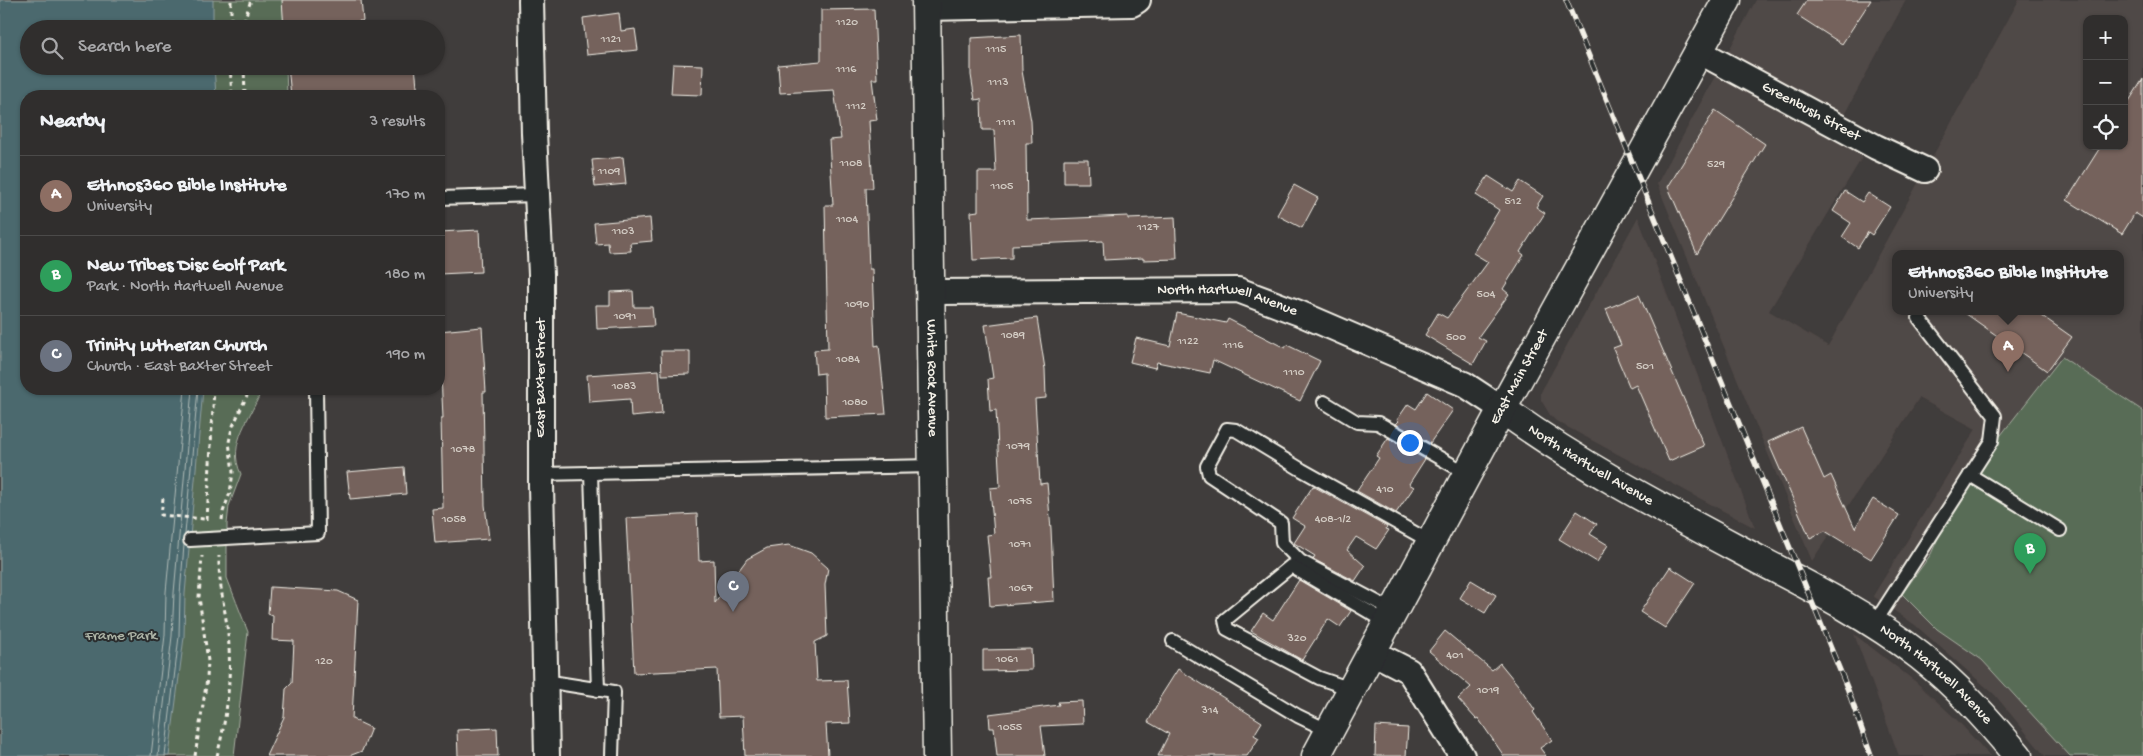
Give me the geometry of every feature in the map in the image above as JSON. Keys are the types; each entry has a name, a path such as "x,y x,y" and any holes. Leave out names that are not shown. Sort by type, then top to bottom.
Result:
{"street":[{"name":"East Baxter Street","path":"531,0 540,274 541,474 547,756"},
{"path":"926,4 1132,4 1138,0"},
{"name":"East Main Street","path":"1316,756 1502,410 1727,0"},
{"name":"White Rock Avenue","path":"926,4 938,756"},
{"name":"Greenbush Street","path":"1700,52 1876,147 1925,170"},
{"name":"North Hartwell Avenue","path":"931,292 1238,290 1464,384 1540,437 1874,624 1920,656 1952,684 1990,721 2018,756"},
{"path":"1372,652 1409,672 1462,756"}],"lane":[{"path":"445,198 537,195"},
{"path":"1874,624 1992,441 1995,416 1919,318"},
{"path":"190,540 220,540 318,533 316,395"},
{"path":"1324,402 1357,422 1378,423 1468,474"},
{"path":"1391,617 1300,561 1282,543 1281,523 1209,475 1208,466 1227,430 1236,430 1302,470 1431,542"},
{"path":"541,474 934,466"},
{"path":"592,473 598,690"},
{"path":"1970,475 2060,530"},
{"path":"1351,690 1319,678 1227,629 1225,620 1291,566 1391,617"},
{"path":"1173,641 1298,716 1329,731"},
{"path":"545,681 614,692 612,756"}],"path":[{"path":"231,0 231,20"},
{"path":"244,20 251,0"},
{"path":"231,75 232,90"},
{"path":"244,75 245,90"},
{"path":"195,756 208,670 199,597 210,491 214,395"},
{"path":"217,756 223,733 229,647 219,579 222,512 230,493 233,472 229,442 232,428 247,395"},
{"path":"163,498 161,515 198,518"}],"shaded area":[{"path":"1756,0 1906,0 1831,139 1863,156 1769,311 1828,346 2019,0 2143,0 2143,756 2045,756 1995,695 1915,625 1873,596 1976,429 1919,398 1812,561 1657,184"},
{"path":"1638,217 1755,528 1556,421 1541,400 1541,392"},
{"path":"1854,634 1916,682 1957,720 1990,756 1899,756"}],"green space":[{"name":"Frame Park","path":"0,0 284,0 285,20 20,20 20,75 286,75 287,90 20,90 20,395 260,395 238,441 237,463 241,474 229,506 227,524 227,578 248,632 234,756 0,756"},
{"path":"2062,357 2143,411 2143,756 2070,756 1982,660 1937,629 1902,594 1931,554 1947,518 1972,472"}],"water":[{"name":"Frame Park","path":"0,0 213,0 213,20 20,20 20,75 215,75 216,90 20,90 20,395 202,395 185,594 184,637 169,756 0,756"}],"building":[{"path":"282,0 361,0 363,20 283,20"},
{"path":"1807,0 1871,0 1842,44 1797,15"},
{"path":"874,9 877,79 872,79 877,120 869,121 873,188 866,188 869,269 872,269 875,346 879,345 886,414 825,417 824,373 816,374 814,350 828,349 825,205 833,205 829,140 841,139 834,90 780,93 778,65 821,61 821,10"},
{"path":"619,13 621,31 635,29 638,50 587,55 583,18"},
{"path":"1021,35 1022,71 1031,121 1032,143 1026,143 1027,220 1128,216 1128,219 1175,217 1177,259 1104,260 1103,241 1012,245 1012,258 973,260 971,212 978,211 978,172 996,172 994,130 982,130 981,99 975,100 971,75 971,38"},
{"path":"673,64 703,65 702,95 671,94"},
{"path":"289,75 416,75 417,90 290,90"},
{"path":"2143,79 2143,218 2135,213 2122,234 2067,200 2098,150 2128,150 2128,103"},
{"path":"1715,110 1765,144 1697,254 1668,187"},
{"path":"623,157 626,184 595,187 592,160"},
{"path":"1064,159 1088,159 1089,183 1064,183"},
{"path":"1488,176 1513,192 1520,181 1543,196 1536,207 1545,213 1520,252 1524,255 1503,289 1509,294 1478,337 1486,341 1473,364 1425,335 1438,313 1447,318 1488,262 1473,253 1499,210 1476,195"},
{"path":"1294,185 1318,198 1302,228 1277,215"},
{"path":"1845,191 1862,202 1868,193 1890,207 1872,235 1868,232 1858,248 1842,237 1851,223 1833,211"},
{"path":"650,218 652,241 630,243 631,251 609,252 608,243 596,244 594,223"},
{"path":"479,230 481,272 445,274 445,232"},
{"path":"633,291 634,307 652,307 654,326 597,329 596,305 610,305 610,292"},
{"path":"1639,295 1704,446 1669,461 1636,385 1630,388 1613,348 1621,345 1606,309"},
{"path":"1177,313 1226,323 1228,319 1285,348 1287,345 1320,361 1300,401 1213,360 1210,373 1157,362 1155,368 1130,362 1136,338 1170,346"},
{"path":"1968,315 2041,315 2072,337 2047,371"},
{"path":"1037,318 1045,369 1046,398 1035,399 1040,484 1047,483 1054,601 990,606 988,577 991,577 987,535 994,534 990,488 1000,487 996,410 990,411 988,379 993,378 985,325"},
{"path":"482,327 486,392 483,392 485,505 489,539 435,543 432,509 443,508 441,418 443,418 442,395 445,395 445,330"},
{"path":"661,351 690,351 690,374 662,375"},
{"path":"659,370 662,414 631,417 630,399 589,402 587,375"},
{"path":"1427,392 1453,410 1430,443 1396,424 1408,404 1416,409"},
{"path":"1801,427 1824,479 1831,475 1855,528 1873,499 1899,515 1871,559 1825,531 1810,538 1768,442"},
{"path":"1388,438 1425,459 1409,484 1414,487 1396,513 1357,491 1379,458 1376,456"},
{"path":"404,467 406,494 350,499 347,472"},
{"path":"1313,486 1387,527 1386,529 1389,530 1376,549 1356,537 1347,550 1365,566 1355,581 1313,559 1315,556 1294,543 1305,526 1292,518"},
{"path":"1577,511 1597,524 1590,534 1608,545 1597,562 1559,539"},
{"path":"697,514 699,561 714,560 715,603 747,559 767,548 789,545 811,553 828,568 825,585 827,636 815,642 817,681 847,680 850,723 826,724 828,756 745,756 743,716 719,717 717,669 634,673 626,518"},
{"path":"1670,567 1695,583 1665,628 1640,612"},
{"path":"1299,580 1351,611 1340,627 1328,619 1302,660 1251,631 1263,613 1273,620"},
{"path":"1471,580 1496,595 1485,613 1460,598"},
{"path":"270,587 338,591 358,600 352,719 371,728 362,751 349,756 266,756 284,717 286,689 292,683 294,641 272,640 273,616 268,614"},
{"path":"1445,631 1492,670 1500,663 1518,685 1552,740 1540,748 1546,756 1504,756 1478,718 1476,719 1458,699 1471,687 1429,651"},
{"path":"1031,649 1032,670 983,671 983,650"},
{"path":"1178,669 1262,722 1254,735 1259,738 1247,756 1158,756 1169,734 1148,722 1159,699"},
{"path":"1082,701 1083,724 1041,726 1045,756 997,756 994,728 990,728 989,714 1059,705 1058,702"},
{"path":"1376,726 1408,728 1406,756 1375,756"},
{"path":"497,728 498,756 458,756 457,730"}],"railway":[{"path":"1566,0 1848,690 1871,756"}],"place":[{"name":"Ethnos360 Bible Institute","path":"2008,372"},
{"name":"New Tribes Disc Golf Park","path":"2030,574"},
{"name":"Trinity Lutheran Church","path":"733,612"}]}
